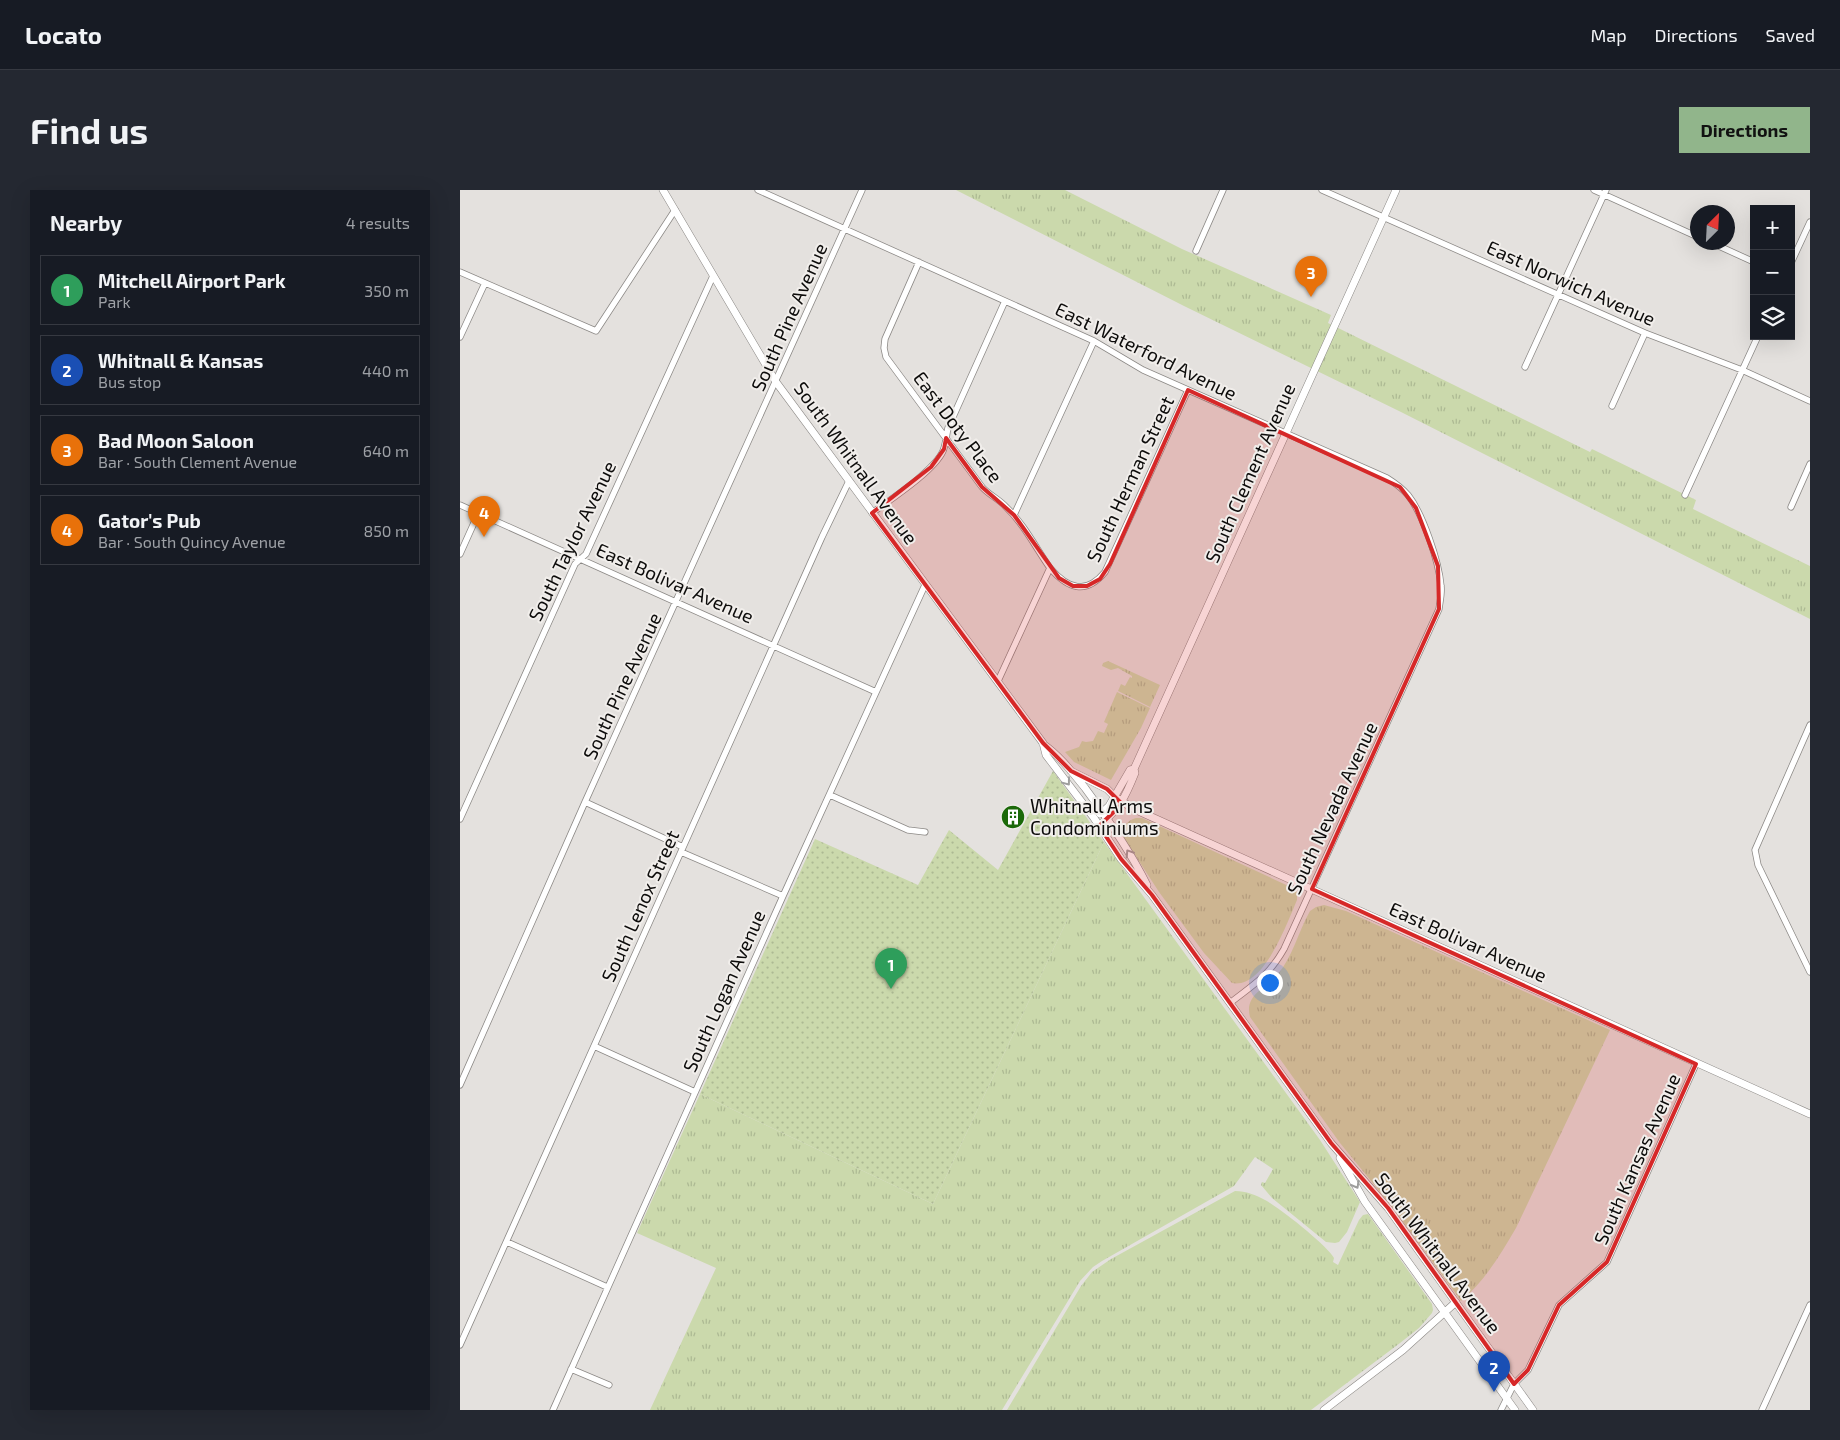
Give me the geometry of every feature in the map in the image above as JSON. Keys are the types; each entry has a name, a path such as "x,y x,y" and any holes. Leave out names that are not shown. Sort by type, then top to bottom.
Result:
{"street":[{"name":"South Whitnall Avenue","path":"663,190 776,382 1043,743 1071,771 1102,812 1136,864 1152,896"},
{"name":"East Waterford Avenue","path":"758,190 1094,341 1133,365 1387,478 1400,487 1409,497 1421,519 1438,566 1442,588 1439,609"},
{"name":"South Pine Avenue","path":"460,1085 585,802 862,190"},
{"path":"1196,251 1222,190"},
{"name":"East Norwich Avenue","path":"1322,190 1645,333 1742,370 1810,401"},
{"name":"South Clement Avenue","path":"1099,826 1122,802 1134,769 1396,190"},
{"path":"1594,190 1605,192 1690,233"},
{"path":"1525,367 1605,192"},
{"path":"460,272 596,331 675,210"},
{"path":"1795,254 1810,222"},
{"path":"1728,250 1750,260"},
{"name":"East Doty Place","path":"919,262 885,339 884,348 886,356 982,487 988,494 1005,505 1014,515 1050,568"},
{"name":"South Taylor Avenue","path":"460,819 574,564 586,554 713,276"},
{"path":"460,337 484,283"},
{"path":"872,513 931,467 944,449 951,421 1005,301"},
{"path":"1612,406 1645,333"},
{"path":"1685,495 1756,340"},
{"path":"1014,515 1094,341"},
{"name":"South Herman Street","path":"1050,568 1065,583 1080,587 1094,583 1105,572 1188,390"},
{"path":"1791,507 1810,464"},
{"name":"South Lenox Street","path":"460,1345 849,480"},
{"name":"East Bolivar Avenue","path":"460,506 876,692"},
{"path":"460,554 478,514"},
{"path":"998,681 1050,568"},
{"name":"South Logan Avenue","path":"553,1410 783,896 926,585"},
{"name":"South Nevada Avenue","path":"1230,1002 1266,976 1284,949 1439,609"},
{"path":"1810,725 1757,844 1756,856 1758,865 1810,972"},
{"name":"South Whitnall Avenue","path":"1043,743 1046,755 1094,818 1121,859 1152,896 1332,1143 1388,1208 1533,1410"},
{"name":"South Clement Avenue","path":"1094,818 1109,806 1130,770 1134,769"},
{"name":"East Bolivar Avenue","path":"1071,771 1107,789 1122,802 1145,814 1810,1114"},
{"path":"830,795 908,830 925,832"},
{"path":"585,802 783,896"},
{"path":"594,1046 695,1092"},
{"name":"South Kansas Avenue","path":"1501,1410 1514,1384 1528,1370 1559,1305 1607,1262 1696,1064"},
{"name":"South Whitnall Avenue","path":"1332,1143 1365,1202 1515,1410"},
{"path":"507,1242 607,1287"},
{"path":"1324,1410 1403,1350 1456,1302"},
{"path":"1762,1410 1810,1305"},
{"path":"571,1369 609,1385"}],"highlighted area":[{"path":"1188,390 1400,487 1416,508 1438,566 1439,609 1312,889 1696,1064 1607,1262 1559,1305 1528,1370 1514,1384 1388,1208 1331,1143 1152,895 1121,859 1099,826 1122,804 1107,789 1071,771 1043,743 872,513 931,467 944,449 946,438 982,487 1014,515 1059,578 1073,586 1087,586 1100,579 1110,564"}],"green space":[{"path":"956,190 1065,190 1182,249 1331,315 1328,323 1590,452 1592,449 1696,500 1693,509 1810,566 1810,619 1401,412 1184,306"},
{"path":"1108,661 1160,685 1150,707 1118,691 1121,684 1125,686 1132,676 1118,668 1111,670 1102,666 1103,663"},
{"path":"1117,692 1150,708 1141,728 1111,780 1074,762 1065,752 1079,747 1082,741 1093,741 1098,731 1104,733 1108,724 1104,722"},
{"path":"1053,771 1104,842 933,1204 700,1094 815,839 918,885 949,830 998,870"},
{"path":"1136,818 1142,818 1295,889 1297,900 1280,938 1273,952 1254,976 1244,982 1232,983 1204,953 1159,892 1124,838 1126,825"},
{"path":"1104,842 1320,1140 1360,1202 1347,1232 1339,1242 1326,1242 1272,1198 1261,1185 1262,1182 1265,1183 1273,1169 1255,1157 1234,1186 1093,1267 1080,1281 1002,1410 650,1410 716,1268 637,1233 700,1094 933,1204"},
{"path":"1324,905 1346,911 1610,1030 1516,1228 1485,1276 1461,1301 1393,1208 1340,1143 1250,1017 1250,1003 1257,993 1283,967 1292,952 1310,911"},
{"path":"1235,1191 1254,1195 1281,1210 1323,1245 1334,1258 1333,1262 1338,1265 1359,1220 1363,1215 1368,1214 1432,1304 1432,1313 1419,1328 1311,1410 1007,1410 1081,1286 1092,1272 1111,1259"}],"place":[{"name":"Bad Moon Saloon","path":"1311,297"},
{"name":"Gator's Pub","path":"484,537"},
{"name":"Whitnall Arms Condominiums","path":"1013,817"},
{"name":"Mitchell Airport Park","path":"891,989"},
{"name":"Whitnall & Kansas","path":"1494,1392"}]}
